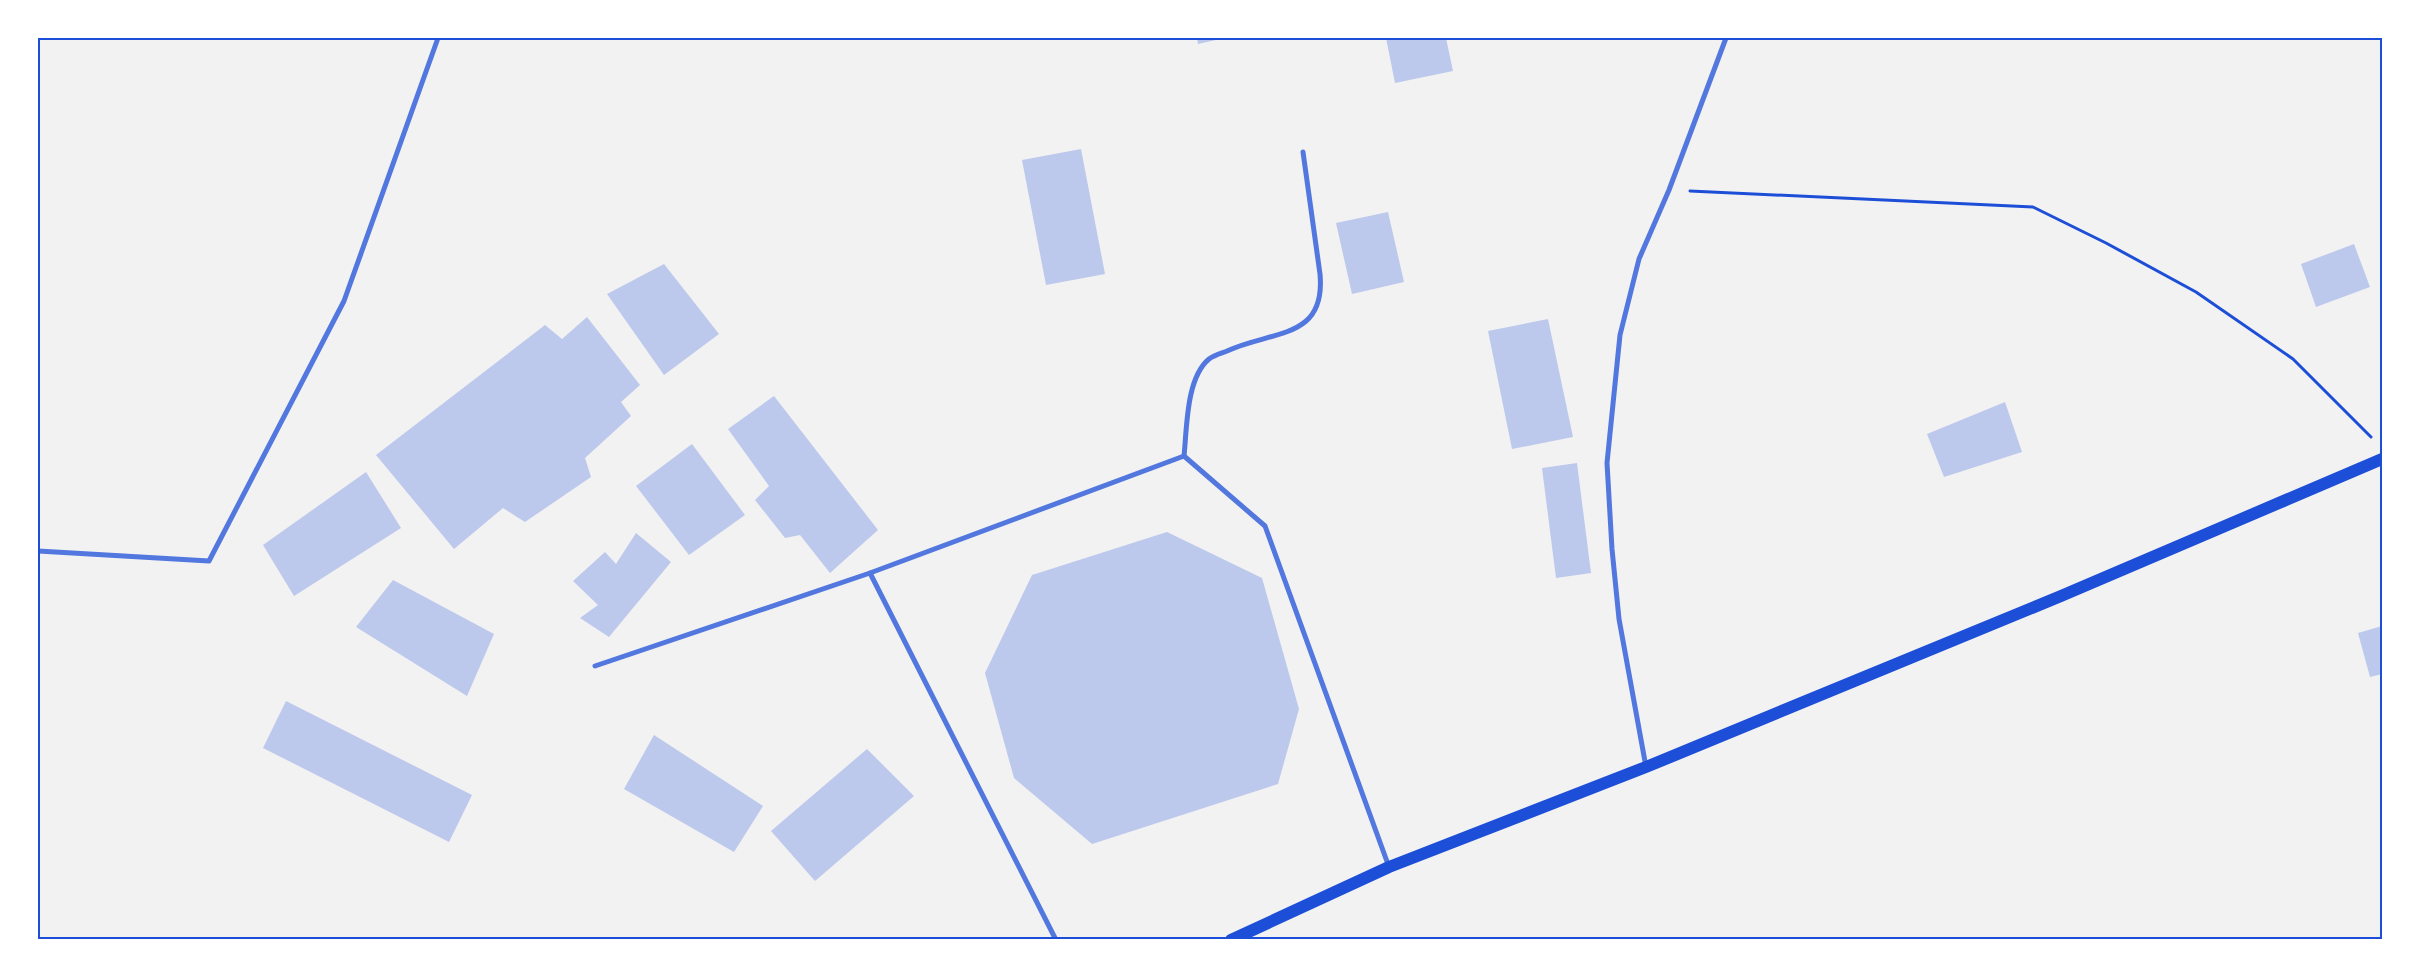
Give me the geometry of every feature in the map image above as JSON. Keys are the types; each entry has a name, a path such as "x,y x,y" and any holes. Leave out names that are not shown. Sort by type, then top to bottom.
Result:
{"main road":[{"path":"1231,940 1389,867 1646,768 2052,600 2382,460"}],"street":[{"path":"38,551 209,561 344,300 438,38"},
{"path":"1646,768 1619,619 1612,549 1608,463 1620,335 1639,259 1669,190 1726,38"},
{"path":"1184,456 1190,398 1196,377 1210,358 1235,347 1290,331 1310,318 1318,306 1321,292 1320,274 1303,152"},
{"path":"596,666 870,574 1184,456"},
{"path":"1184,456 1265,526 1389,867"},
{"path":"870,574 1056,940"}],"path":[{"path":"1669,190 2033,207 2106,242 2196,292 2293,358 2376,442"}],"building":[{"path":"1197,38 1225,38 1198,44"},
{"path":"1386,38 1446,38 1453,71 1395,83"},
{"path":"1081,149 1105,274 1046,285 1022,160"},
{"path":"1388,212 1404,282 1352,294 1336,223"},
{"path":"2354,244 2370,287 2316,307 2301,264"},
{"path":"664,264 719,334 664,375 607,294"},
{"path":"587,317 640,385 621,402 631,416 585,458 591,477 525,522 503,508 454,549 376,455 545,325 562,339"},
{"path":"1548,319 1573,437 1512,449 1488,331"},
{"path":"774,396 878,530 830,573 800,535 785,538 755,500 769,486 728,429"},
{"path":"2005,402 2022,452 1944,477 1927,434"},
{"path":"692,444 745,515 689,555 636,486"},
{"path":"1577,463 1591,573 1556,578 1542,468"},
{"path":"366,472 401,528 294,596 263,545"},
{"path":"1167,532 1262,578 1299,709 1278,784 1092,844 1014,778 985,673 1032,575"},
{"path":"636,533 671,562 609,637 580,618 598,605 573,581 605,552 616,564"},
{"path":"393,580 494,634 467,696 356,627"},
{"path":"2382,626 2382,674 2370,677 2358,633"},
{"path":"286,701 472,795 449,842 263,748"},
{"path":"654,735 763,806 734,852 624,789"},
{"path":"867,749 914,796 815,881 771,831"}]}
